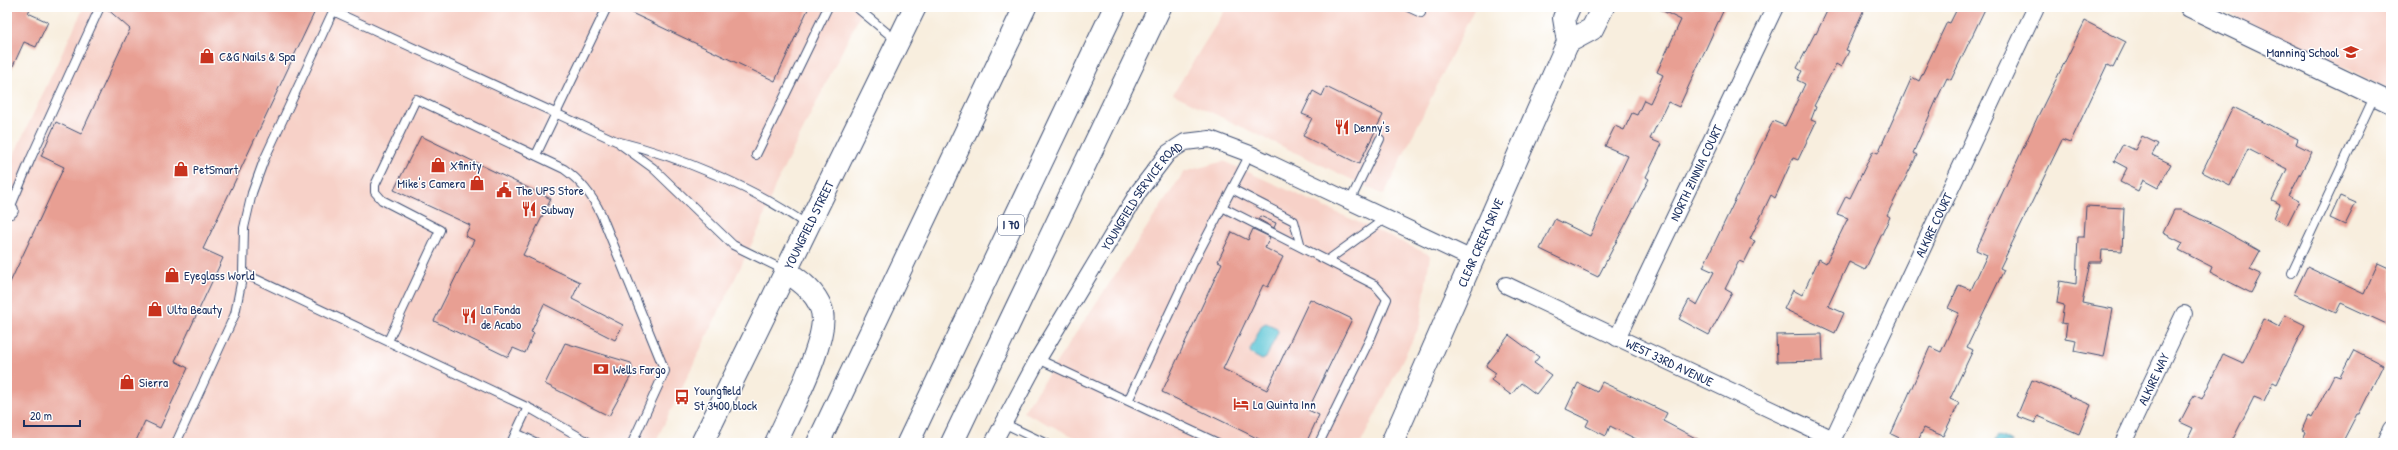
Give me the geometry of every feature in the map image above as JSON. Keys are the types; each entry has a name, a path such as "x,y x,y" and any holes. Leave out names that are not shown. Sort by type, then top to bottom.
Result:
{"main road":[{"name":"YOUNGFIELD STREET","path":"702,443 915,7"},
{"path":"818,443 1025,7"},
{"name":"I 70","path":"908,443 1115,7"},
{"path":"952,443 1160,7"},
{"path":"1569,7 1564,18 1568,42 1592,29 1603,7"},
{"name":"CLEAR CREEK DRIVE","path":"1392,443 1474,260 1568,42"},
{"path":"776,443 818,349 823,322 822,309 813,293 786,271"}],"street":[{"name":"NORTH ZINNIA COURT","path":"1618,338 1775,7"},
{"name":"ALKIRE COURT","path":"1832,441 2036,7"},
{"path":"2190,7 2383,99"},
{"name":"YOUNGFIELD SERVICE ROAD","path":"993,443 1038,359 1139,191 1168,153 1185,142 1210,139 1250,154 1474,260"},
{"name":"WEST 33RD AVENUE","path":"1506,285 1832,441"},
{"name":"ALKIRE WAY","path":"2123,443 2184,314"},
{"path":"2385,443 2391,430"}],"lane":[{"path":"8,212 100,7"},
{"path":"536,155 607,7"},
{"path":"756,155 828,7"},
{"path":"856,7 898,41"},
{"path":"1408,7 1421,13"},
{"path":"176,443 236,314 243,273 244,228 256,181 264,160 334,9 616,141 668,156 776,203 808,225"},
{"path":"388,341 440,230 382,200 375,192 375,185 416,99 536,155 574,176 596,203 665,371 632,443"},
{"path":"2292,273 2383,99"},
{"path":"1350,201 1380,139"},
{"path":"616,141 653,168 732,245 786,271"},
{"path":"1128,401 1192,265 1250,154"},
{"path":"1232,189 1294,221 1301,247"},
{"path":"1222,207 1375,285 1387,299 1372,337 1319,443"},
{"path":"1328,260 1386,218"},
{"path":"243,273 528,408 590,443"},
{"path":"1038,359 1218,443"},
{"path":"511,443 528,408"},
{"path":"1003,423 1045,443"},
{"path":"516,433 537,443"}],"shaded area":[{"path":"84,7 864,7 775,186 761,225 655,443 7,443 7,169"},
{"path":"1227,7 1475,7 1384,195 1173,94"},
{"name":"Manning School","path":"2223,7 2391,7 2391,90 2231,14"},
{"path":"1224,161 1430,255 1420,325 1361,443 1087,443 1023,412 1184,172"}],"water":[{"path":"1266,323 1277,328 1278,332 1266,358 1262,360 1251,354 1250,350 1262,325"},
{"path":"1998,435 2011,442 2011,443 1994,443"}],"building":[{"path":"7,7 31,7 28,13 48,22 36,47 24,42 7,79"},
{"path":"105,7 317,7 203,249 223,258 175,361 188,368 160,428 145,421 135,443 7,443 7,289 64,167 41,156 56,122 81,134 130,29"},
{"path":"619,7 809,7 775,81"},
{"path":"1655,7 1725,7 1679,107 1668,102 1650,139 1662,144 1646,177 1649,179 1598,277 1540,249 1555,219 1590,236 1628,156 1605,146 1615,126 1624,130 1632,113 1637,115 1644,100 1650,103 1663,75 1657,72 1681,20"},
{"path":"1829,7 1865,7 1846,50 1849,51 1841,67 1836,64 1814,106 1816,107 1811,120 1816,122 1798,160 1793,158 1775,198 1771,195 1750,239 1755,241 1744,263 1739,261 1725,289 1732,293 1709,335 1679,319 1689,300 1697,305 1714,272 1703,267 1773,121 1785,126 1805,84 1797,80 1802,71 1797,68"},
{"path":"1958,7 1986,7 1951,80 1947,78 1936,101 1913,153 1917,155 1887,215 1890,217 1865,270 1849,262 1828,306 1844,313 1835,333 1784,309 1793,290 1802,295 1819,259 1826,263 1848,218 1837,214 1846,196 1850,198 1873,151 1878,153 1912,77 1919,81 1947,22 1950,23"},
{"path":"2085,21 2126,42 2113,68 2107,65 2070,143 2062,140 2000,268 2004,270 1967,347 1973,350 1950,399 1959,403 1943,436 1924,428 1917,443 1910,443 1891,434 1930,347 1941,352 1959,313 1948,308 1959,285 1971,290 1987,255 1976,250 2038,116"},
{"name":"Denny's","path":"1326,87 1383,115 1359,164 1303,136 1312,118 1302,114 1313,91 1322,96"},
{"path":"2233,107 2298,139 2296,144 2312,152 2289,196 2299,201 2287,225 2274,218 2280,204 2272,200 2287,169 2248,149 2230,186 2202,172"},
{"path":"421,136 551,199 523,255 580,282 572,299 623,325 615,340 544,304 531,332 534,333 525,353 513,348 508,357 434,321 474,240 465,236 470,225 394,190"},
{"path":"2142,136 2158,144 2152,155 2171,164 2158,188 2143,180 2138,191 2120,182 2127,168 2114,161 2123,144 2135,150"},
{"path":"2340,196 2356,203 2345,225 2330,218"},
{"path":"2086,206 2124,208 2122,251 2102,250 2101,262 2090,262 2082,303 2113,309 2104,357 2074,351 2076,340 2065,338 2067,324 2061,323 2064,305 2057,303 2060,281 2076,284 2078,237 2084,237"},
{"path":"2174,210 2181,210 2219,228 2260,251 2250,269 2261,274 2251,293 2210,272 2212,267 2179,250 2183,243 2163,233"},
{"path":"1260,216 1276,223 1274,228 1258,219"},
{"path":"1253,229 1270,237 1265,248 1283,257 1268,287 1263,285 1223,369 1267,390 1310,299 1352,319 1308,410 1319,415 1306,443 1267,443 1162,392 1222,263 1218,261 1232,232 1248,240"},
{"path":"2378,263 2391,269 2391,326 2341,303 2336,313 2294,294 2307,267 2364,294"},
{"path":"2285,315 2305,325 2277,384 2273,382 2264,401 2254,397 2231,443 2186,443 2193,428 2180,422 2194,395 2202,399 2223,354 2243,363 2264,319 2279,327"},
{"path":"1822,334 1823,361 1777,362 1776,335"},
{"path":"1509,335 1539,357 1534,363 1551,375 1536,394 1521,383 1511,395 1491,380 1496,373 1486,366"},
{"path":"565,343 631,363 633,372 609,416 545,384"},
{"path":"2354,350 2383,365 2359,414 2357,414 2342,443 2301,443 2306,432 2302,430 2308,416 2312,418 2334,375 2340,377"},
{"path":"2032,380 2091,405 2079,434 2038,416 2035,423 2017,416"},
{"path":"1602,382 1667,413 1663,421 1705,443 1644,443 1610,426 1606,436 1586,426 1589,420 1566,409 1578,383 1597,392"}],"place":[{"name":"Manning School","path":"2351,52"},
{"name":"C&G Nails & Spa","path":"207,56"},
{"name":"Denny's","path":"1342,127"},
{"name":"Xfinity","path":"438,165"},
{"name":"PetSmart","path":"181,169"},
{"name":"Mike's Camera","path":"477,183"},
{"name":"The UPS Store","path":"504,190"},
{"name":"Subway","path":"529,209"},
{"name":"Eyeglass World","path":"172,275"},
{"name":"Ulta Beauty","path":"155,309"},
{"name":"La Fonda de Acabo","path":"469,316"},
{"name":"Wells Fargo","path":"601,369"},
{"name":"Sierra","path":"127,382"},
{"name":"Youngfield St 3400 block","path":"682,397"},
{"name":"La Quinta Inn","path":"1241,404"}]}
